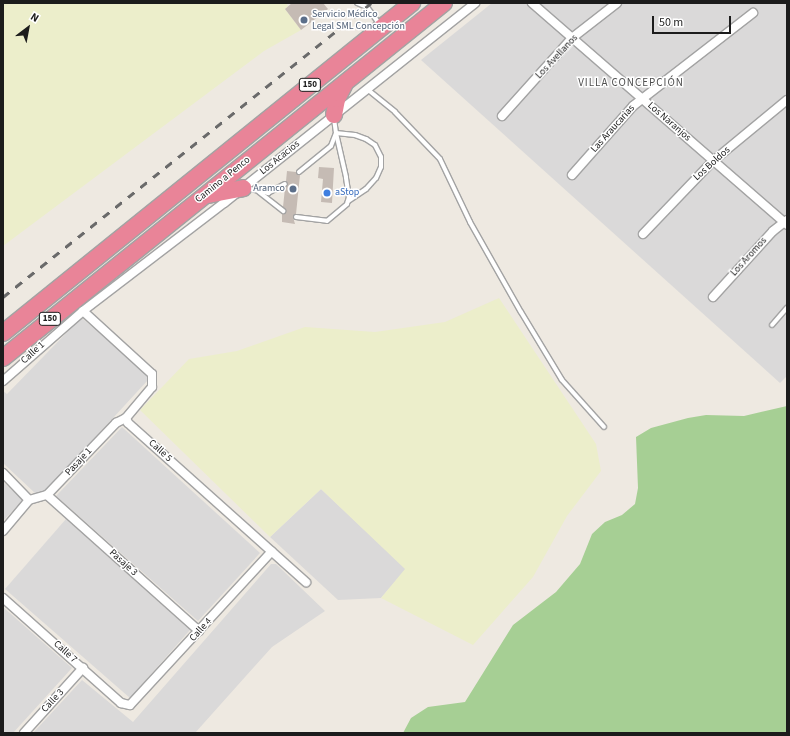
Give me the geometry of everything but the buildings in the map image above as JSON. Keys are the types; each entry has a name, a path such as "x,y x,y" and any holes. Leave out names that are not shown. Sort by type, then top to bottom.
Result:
{"highway":[{"name":"Camino a Penco","path":"3,333 412,3"},
{"name":"Camino a Penco","path":"3,358 444,3"},
{"path":"334,115 340,92 348,79"},
{"path":"200,198 250,189"}],"street":[{"name":"Los Acacios","path":"83,310 250,189 334,115 476,3"},
{"name":"Los Naranjos","path":"532,3 713,161 786,222"},
{"name":"Los Avellanos","path":"502,116 572,38 616,3"},
{"name":"Las Araucarias","path":"572,175 642,98 753,13"},
{"name":"Los Boldos","path":"643,234 713,161 787,100"},
{"name":"Los Aromos","path":"713,297 773,231 786,222"},
{"name":"Calle 1","path":"3,381 83,310"},
{"path":"83,310 152,374 152,387 126,418"},
{"name":"Pasaje 1","path":"48,496 116,423 126,418"},
{"name":"Calle 5","path":"126,418 128,422 306,582"},
{"path":"3,473 29,500"},
{"path":"3,531 29,500 48,496"},
{"name":"Pasaje 3","path":"48,496 199,632"},
{"name":"Calle 4","path":"128,705 135,702 272,551"},
{"name":"Calle 7","path":"3,598 121,703 128,705"},
{"name":"Calle 3","path":"24,733 83,668"}],"lane":[{"path":"357,3 367,7 382,27"},
{"path":"367,89 395,112 440,159 474,228 521,312 562,380 604,427"},
{"path":"334,115 336,133 346,177 348,201"},
{"path":"299,172 331,146 336,133"},
{"path":"296,217 327,220 338,214 348,201 366,189 376,178 381,167 381,157 375,145 366,139 355,135 336,133"},
{"path":"250,189 273,192 286,184"},
{"path":"250,189 283,211"},
{"path":"772,325 787,308"}],"shaded area":[{"path":"492,3 787,3 787,376 780,383 421,60"},
{"path":"80,319 83,319 116,347 118,345 149,374 148,380 44,493 36,494 3,463 3,391 7,394"},
{"path":"122,427 260,553 198,621 56,496"},
{"path":"3,482 23,500 3,521"},
{"path":"321,489 406,569 381,598 338,600 270,537"},
{"path":"66,519 190,630 130,698 5,589"},
{"path":"271,564 276,564 325,611 272,647 195,733 33,733 82,680 133,722"},
{"path":"3,607 72,668 13,733 3,733"}],"green space":[{"path":"3,3 286,3 288,6 285,9 301,30 264,51 3,246"},
{"path":"499,298 596,444 601,471 567,516 533,577 473,645 381,598 405,569 321,489 270,537 140,410 189,359 237,351 305,327 375,332 445,322"},
{"path":"787,406 787,733 403,733 411,718 428,707 465,702 513,625 556,592 580,564 592,534 605,522 622,515 635,504 638,488 636,437 651,428 688,418 706,415 744,416"}],"railway":[{"path":"3,297 371,3"}],"place":[{"name":"Servicio Médico Legal SML Concepción","path":"304,20"},
{"name":"Aramco","path":"293,189"},
{"name":"aStop","path":"327,193"}],"district":[{"name":"VILLA CONCEPCIÓN","path":"631,83"}]}
